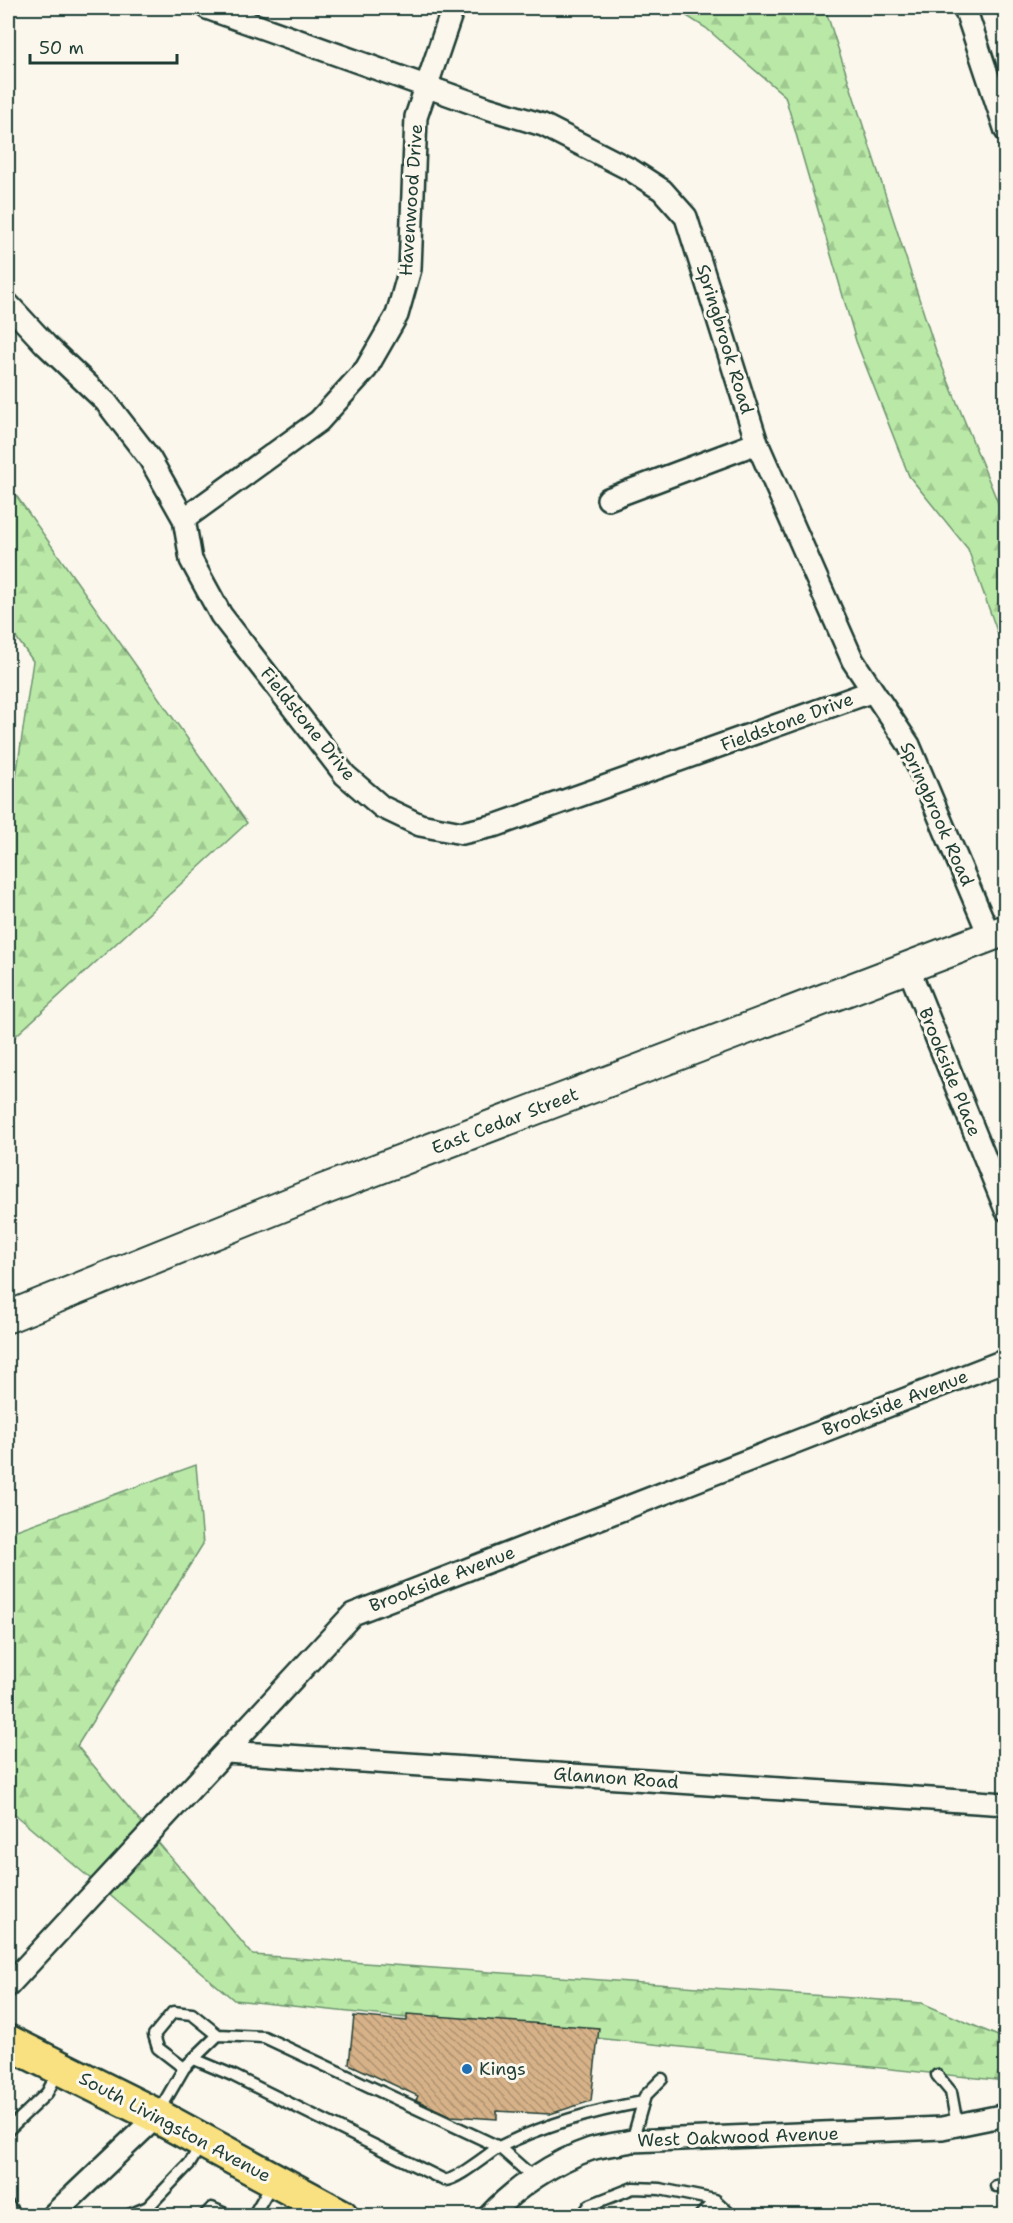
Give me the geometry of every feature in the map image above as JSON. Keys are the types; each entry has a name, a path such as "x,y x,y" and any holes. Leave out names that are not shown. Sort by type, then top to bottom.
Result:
{"main road":[{"name":"South Livingston Avenue","path":"8,2042 157,2116 341,2216"}],"street":[{"name":"Springbrook Road","path":"207,8 487,108 543,125 631,170 662,190 686,217 757,442 853,661 909,745 998,934"},
{"name":"Havenwood Drive","path":"184,519 319,421 366,369 397,315 410,269 416,117 453,8"},
{"path":"965,8 1005,131"},
{"name":"Fieldstone Drive","path":"8,304 46,345 106,402 150,459 184,519 191,560 221,615 345,775 382,807 420,825 462,833 498,825 873,691"},
{"path":"608,499 757,442"},
{"name":"East Cedar Street","path":"8,1317 320,1191 998,934"},
{"name":"Brookside Place","path":"908,967 1005,1210"},
{"name":"Brookside Avenue","path":"8,1986 353,1614 1005,1360"},
{"name":"Glannon Road","path":"227,1752 1005,1804"},
{"name":"West Oakwood Avenue","path":"489,2216 536,2179 590,2149 632,2141 930,2129 1005,2115"},
{"path":"52,2216 157,2116"}],"lane":[{"path":"184,2068 159,2048 154,2035 173,2012 192,2014 218,2035 264,2037 499,2147 536,2179"},
{"path":"157,2116 184,2068 218,2035"},
{"path":"194,2059 232,2075 444,2180 456,2178 473,2163 499,2147 541,2127 596,2110 643,2102"},
{"path":"8,2130 47,2093 60,2067"},
{"path":"937,2075 951,2092 957,2125"},
{"path":"632,2141 645,2096 662,2079"},
{"path":"127,2216 148,2206 190,2163 203,2141"},
{"path":"253,2216 274,2180"},
{"path":"582,2216 590,2205 633,2188 660,2189 715,2200 732,2216"},
{"path":"700,2216 715,2200"},
{"path":"8,2205 16,2216"},
{"path":"204,2216 212,2208 230,2216"}],"green space":[{"path":"674,8 825,8 936,351 1005,520 1005,654 968,549 909,476 856,341 785,96 706,28"},
{"path":"8,484 247,823 8,1043 8,832 33,661 8,626"},
{"path":"196,1465 203,1544 77,1746 253,1955 922,2003 1005,2039 1005,2081 234,2000 8,1809 8,1533"}],"building":[{"path":"407,2014 599,2028 591,2101 550,2114 497,2111 497,2119 451,2116 416,2100 418,2096 349,2064 354,2016 407,2021"}],"place":[{"name":"Kings","path":"467,2069"}]}
